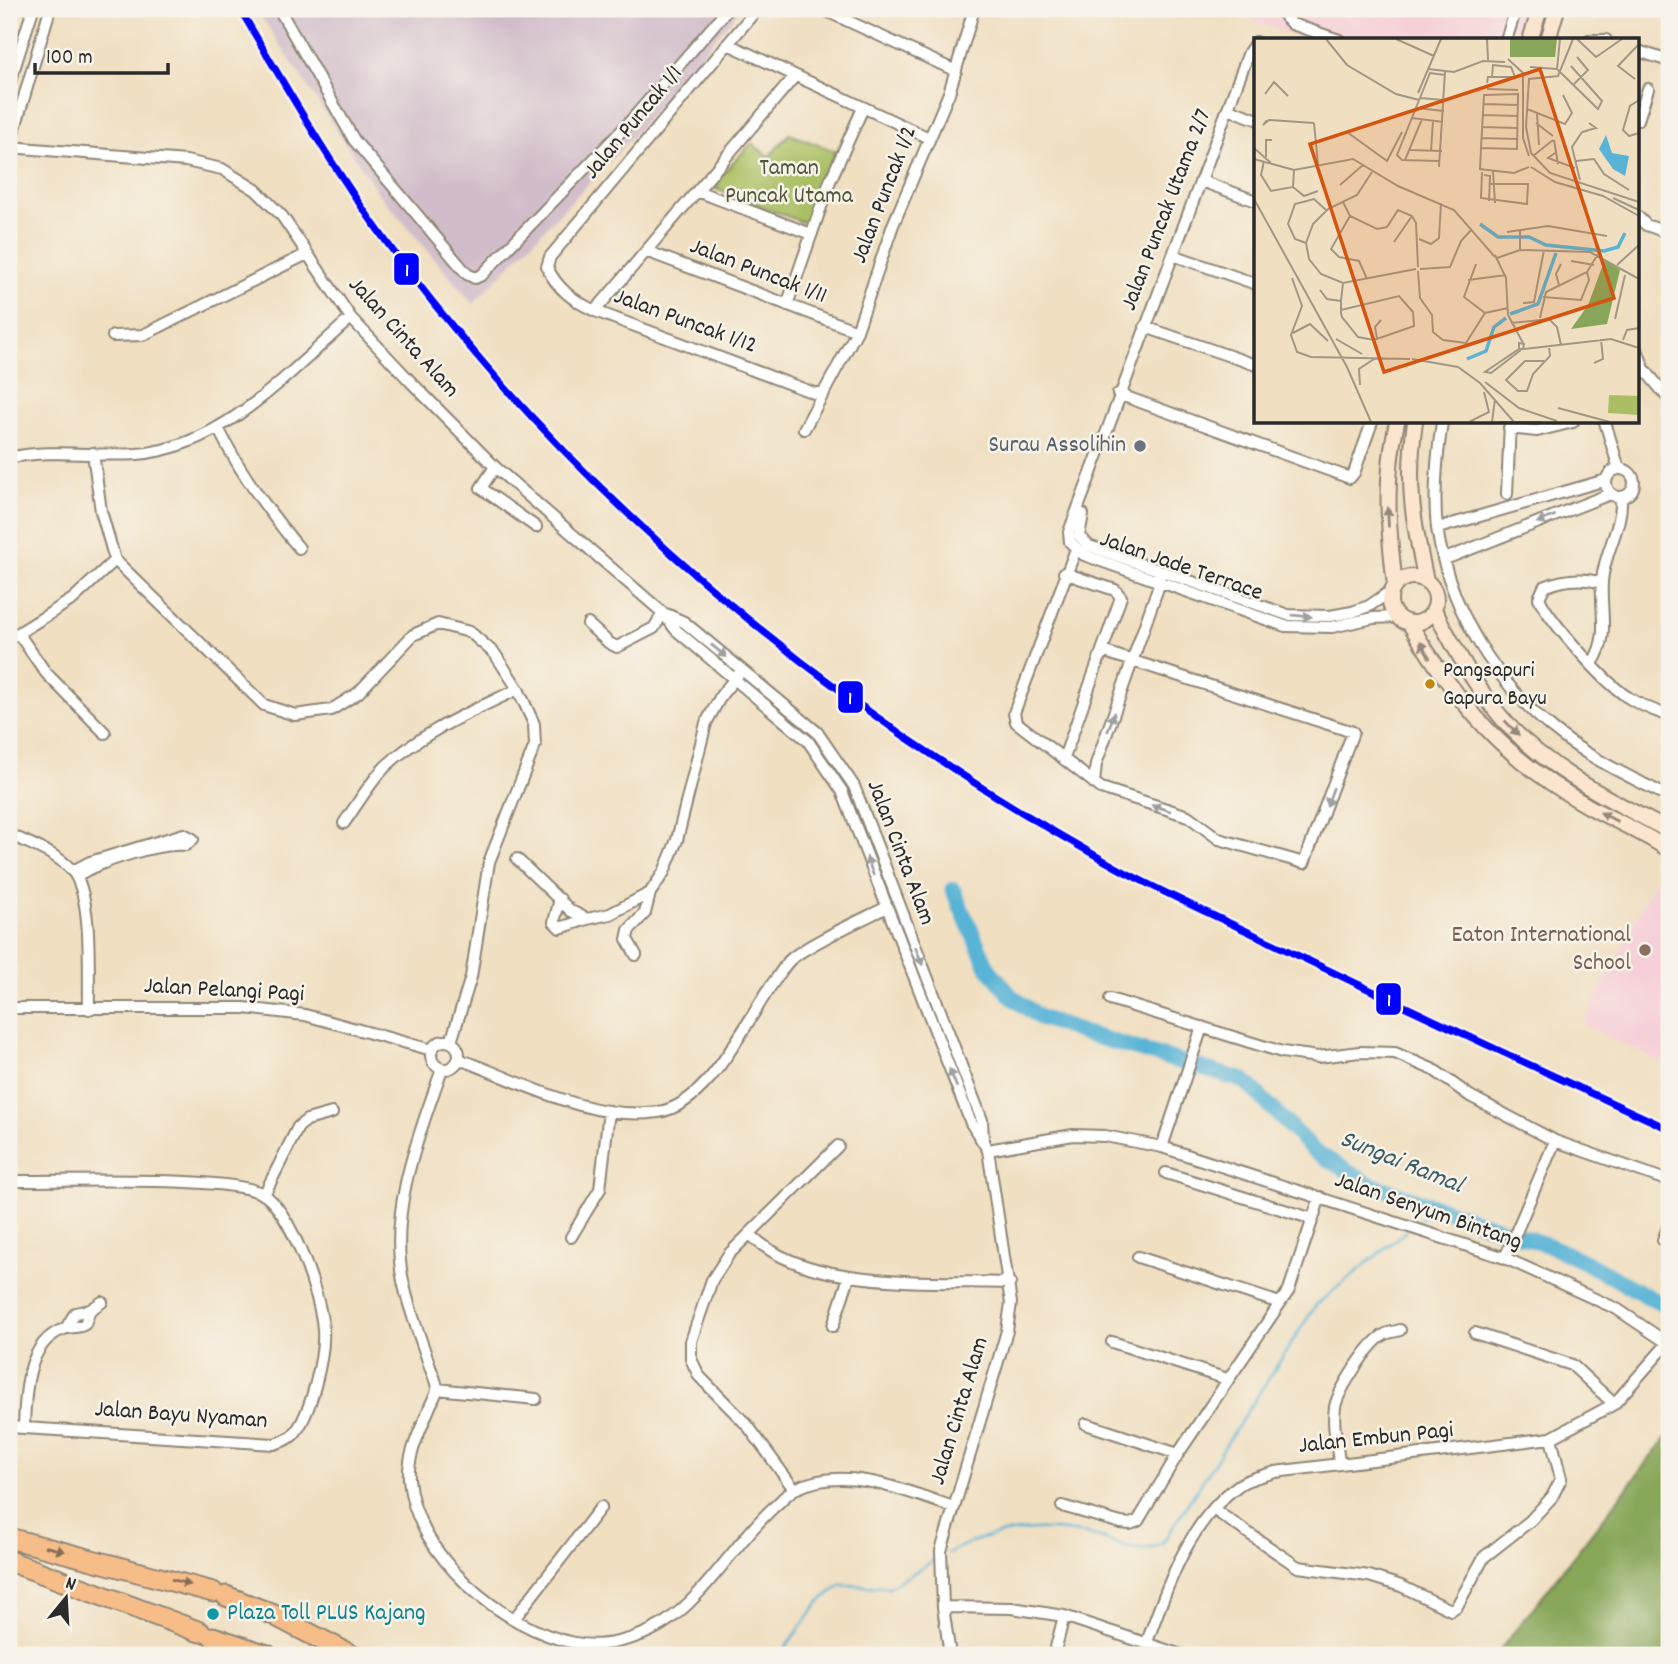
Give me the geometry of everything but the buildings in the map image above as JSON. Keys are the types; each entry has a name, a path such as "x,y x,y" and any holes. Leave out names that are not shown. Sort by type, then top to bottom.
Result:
{"highway":[{"path":"9,1538 220,1594 272,1614 351,1655"},
{"path":"9,1564 43,1573 267,1655"}],"street":[{"path":"9,85 33,9"},
{"path":"9,148 50,9"},
{"path":"279,9 354,140 467,274 475,278 482,275 627,125 728,9"},
{"name":"Jalan Puncak 1/1","path":"547,267 550,257 757,9"},
{"path":"822,9 956,71"},
{"name":"Jalan Puncak 1/2","path":"804,429 856,331 893,225 956,71 974,9"},
{"path":"1507,38 1516,9"},
{"path":"1526,9 1539,13 1531,38"},
{"path":"1549,38 1557,9"},
{"path":"1285,17 1292,24 1333,38"},
{"path":"727,44 929,138"},
{"name":"Jalan Puncak Utama 2/7","path":"1122,395 1200,181 1254,45"},
{"path":"1640,52 1669,61"},
{"path":"595,311 795,76"},
{"path":"1640,114 1648,89"},
{"path":"787,305 830,181 863,108"},
{"path":"1228,109 1254,118"},
{"name":"Jalan Cinta Alam","path":"9,148 186,161 222,169 256,190 274,207 351,318 495,467 663,613 676,629 817,732 854,786 982,1120 983,1139"},
{"path":"1200,181 1254,200"},
{"path":"697,191 811,234"},
{"path":"1640,219 1646,225 1669,233"},
{"name":"Jalan Puncak 1/11","path":"646,251 856,331"},
{"path":"113,336 144,335 307,254"},
{"path":"1173,255 1254,283"},
{"name":"Jalan Puncak 1/12","path":"547,267 551,277 573,300 595,311 814,393 824,393"},
{"path":"9,458 58,452 138,454 178,445 218,428 351,318"},
{"path":"1146,327 1254,364"},
{"path":"1640,358 1644,369 1669,399"},
{"path":"1122,395 1346,477 1354,473 1371,424"},
{"name":"Jalan Jade Terrace","path":"1122,395 1069,532 1070,542 1076,549 1285,626 1332,627 1373,618 1403,620"},
{"name":"Jalan Jade Terrace","path":"1122,395 1078,530 1079,536 1089,546 1287,615 1306,617 1352,612 1369,606 1393,588"},
{"path":"1397,424 1387,479 1393,588 1389,604 1466,708 1497,740 1539,775 1669,850"},
{"path":"1403,620 1424,621 1434,610 1436,594 1426,581 1412,516 1409,479 1415,424"},
{"path":"1442,424 1437,456 1438,528 1461,610 1482,649 1525,703 1584,751 1669,797"},
{"path":"1507,494 1510,425 1537,431 1565,424"},
{"path":"1606,424 1619,469"},
{"path":"218,428 235,463 262,504 299,548"},
{"path":"93,453 101,511 115,560 264,705 295,715 331,710 358,693 413,635 438,624 470,632 495,654 518,689 534,724 535,745 489,862 471,977 451,1042"},
{"path":"495,467 481,488 536,527"},
{"path":"1438,528 1606,480 1611,472 1619,469 1628,471 1634,482 1629,495 1615,496 1445,559"},
{"path":"1593,662 1604,638 1602,583 1620,514 1615,496 1606,480"},
{"path":"1076,549 1064,573 1013,718 1094,783 1188,816 1219,839 1299,864 1307,859 1353,732 1102,651"},
{"path":"105,733 13,636 73,599 115,560"},
{"path":"1094,783 1097,764 1160,582 1153,568"},
{"path":"1064,573 1120,593 1119,604 1064,758"},
{"path":"1160,582 1177,576"},
{"path":"1393,588 1413,577 1426,581"},
{"path":"1602,583 1574,578 1550,584 1540,592 1542,604 1580,653 1593,662 1603,676 1628,698 1669,716"},
{"path":"1434,610 1482,692 1511,727 1557,766 1669,831"},
{"path":"589,624 617,647 654,628 663,613"},
{"path":"636,955 626,939 629,930 645,913 644,904 664,872 677,840 706,723 722,695 739,674"},
{"name":"Jalan Cinta Alam","path":"739,674 816,752 847,800 885,908 971,1123 988,1150 1010,1283 1007,1331 941,1551 943,1607 950,1655"},
{"path":"344,824 385,767 414,745 518,689"},
{"path":"9,834 44,851 74,873 85,909 89,1009"},
{"path":"184,834 193,839 186,845 129,856 74,873 90,862 184,834"},
{"path":"517,859 571,911 587,919"},
{"path":"560,899 554,922 560,928 610,914 650,892"},
{"path":"459,1059 552,1095 609,1111 659,1112 689,1101 716,1074 752,1013 790,959 885,908"},
{"path":"1110,999 1201,1030 1282,1052 1318,1057 1360,1052 1395,1053 1434,1070 1470,1096 1555,1141 1669,1181"},
{"name":"Jalan Pelangi Pagi","path":"9,1008 190,1007 305,1015 432,1050"},
{"path":"1162,1147 1201,1030"},
{"path":"442,1041 451,1042 457,1047 459,1059 451,1068 442,1069 434,1063 432,1050 442,1041"},
{"path":"442,1069 403,1199 398,1253 404,1283 437,1389 413,1451 409,1477 413,1501 439,1556 459,1577 514,1619 542,1634 577,1644 607,1643 637,1637 661,1625 684,1607 748,1530 794,1489 850,1479 899,1489 953,1507"},
{"path":"571,1237 600,1189 609,1111"},
{"path":"9,1181 197,1184 230,1186 264,1195 299,1127 307,1120 332,1113"},
{"name":"Jalan Senyum Bintang","path":"988,1150 1073,1135 1105,1136 1162,1147 1505,1258 1617,1308 1669,1344"},
{"path":"1505,1258 1555,1141"},
{"path":"794,1489 748,1426 699,1376 691,1359 691,1341 712,1280 729,1254 838,1146"},
{"path":"1166,1173 1313,1219"},
{"name":"Jalan Bayu Nyaman","path":"9,1427 274,1444 293,1436 300,1423 323,1354 323,1327 315,1291 300,1252 282,1216 264,1195"},
{"path":"1062,1506 1130,1524 1138,1521 1227,1379 1289,1290 1320,1197"},
{"path":"1663,1240 1669,1226"},
{"path":"751,1235 781,1256 849,1277 1010,1283"},
{"path":"1138,1257 1280,1303"},
{"path":"833,1325 849,1277"},
{"path":"24,1427 25,1399 31,1368 45,1342 65,1328 85,1324 90,1310 102,1302"},
{"path":"1339,1462 1334,1422 1335,1404 1344,1386 1382,1335 1400,1330"},
{"path":"1475,1333 1572,1365 1615,1404"},
{"path":"1112,1342 1227,1379"},
{"name":"Jalan Embun Pagi","path":"1147,1642 1167,1586 1195,1533 1213,1509 1241,1484 1275,1472 1339,1462 1551,1438 1615,1404 1669,1344"},
{"path":"437,1389 536,1399"},
{"path":"1086,1424 1178,1454"},
{"path":"1213,1509 1279,1557 1298,1567 1368,1576 1401,1586 1451,1610 1457,1606 1484,1557 1530,1521 1552,1497 1561,1479 1551,1438"},
{"path":"514,1619 601,1507"},
{"path":"943,1607 1012,1608 1064,1616 1181,1655"},
{"path":"1054,1655 1064,1616"}],"shaded area":[{"path":"256,9 740,9 623,147 473,304 380,195"},
{"path":"1257,9 1523,9 1515,38 1302,38 1253,21"},
{"name":"Eaton International School","path":"1660,870 1669,875 1669,1066 1583,1025"}],"green space":[{"name":"Taman Puncak Utama","path":"789,134 835,151 810,218 802,222 716,189 717,179 752,143 769,157"},
{"path":"1669,1434 1669,1655 1496,1655"}],"waterway":[{"name":"Sungai Ramal","path":"953,890 988,968 1011,996 1039,1017 1083,1033 1245,1081 1314,1151 1367,1183 1550,1246 1669,1308"},
{"path":"1419,1221 1436,1207"},
{"path":"948,1553 981,1539 1033,1530 1068,1531 1096,1536 1132,1549 1151,1548 1162,1544 1316,1305 1406,1231"},
{"path":"780,1655 819,1602 841,1585 889,1587 935,1560"}],"transit line":[{"name":"1","path":"240,9 361,205 406,268 479,358 556,443 639,524 725,600 815,672 909,740 1006,803 1125,872 1669,1129"}],"place":[{"name":"Surau Assolihin","path":"1140,446"},
{"name":"Pangsapuri Gapura Bayu","path":"1430,684"},
{"name":"Eaton International School","path":"1645,950"},
{"name":"Plaza Toll PLUS Kajang","path":"213,1614"}]}
